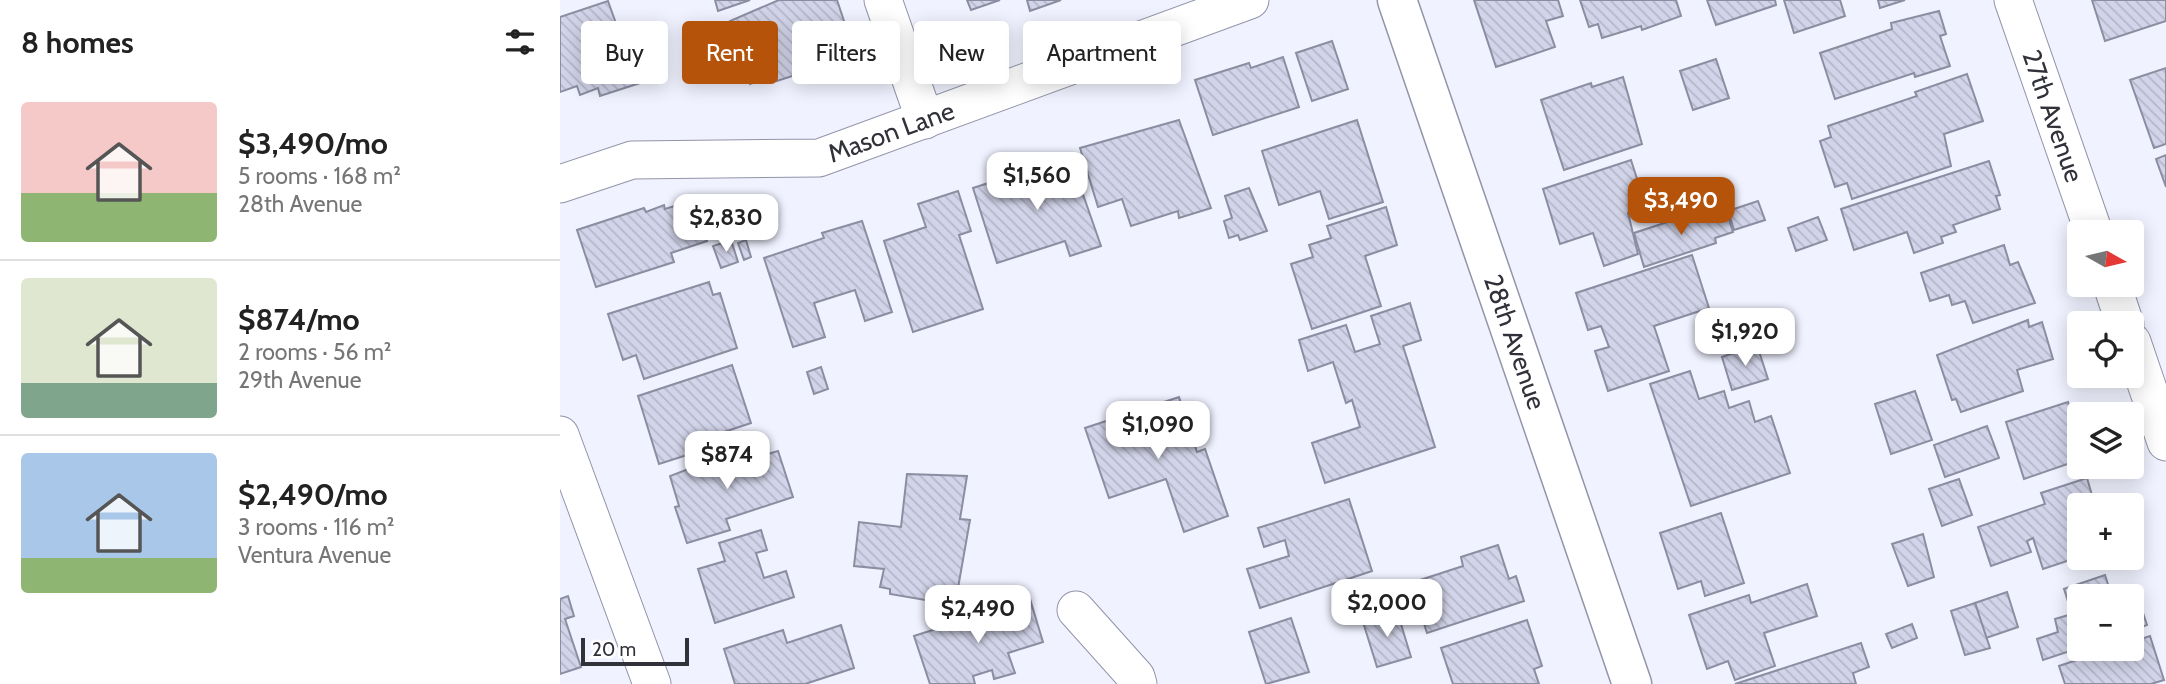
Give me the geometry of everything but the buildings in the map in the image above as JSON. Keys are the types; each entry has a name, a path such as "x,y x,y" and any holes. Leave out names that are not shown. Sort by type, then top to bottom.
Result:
{"street":[{"path":"883,0 925,120"},
{"name":"Mason Lane","path":"560,184 632,160 820,158 1250,0"},
{"name":"28th Avenue","path":"1397,0 1632,684"},
{"name":"27th Avenue","path":"2013,0 2089,220"},
{"path":"2144,377 2166,442"},
{"path":"560,435 652,684"},
{"path":"1076,610 1136,677 1138,684"}]}
